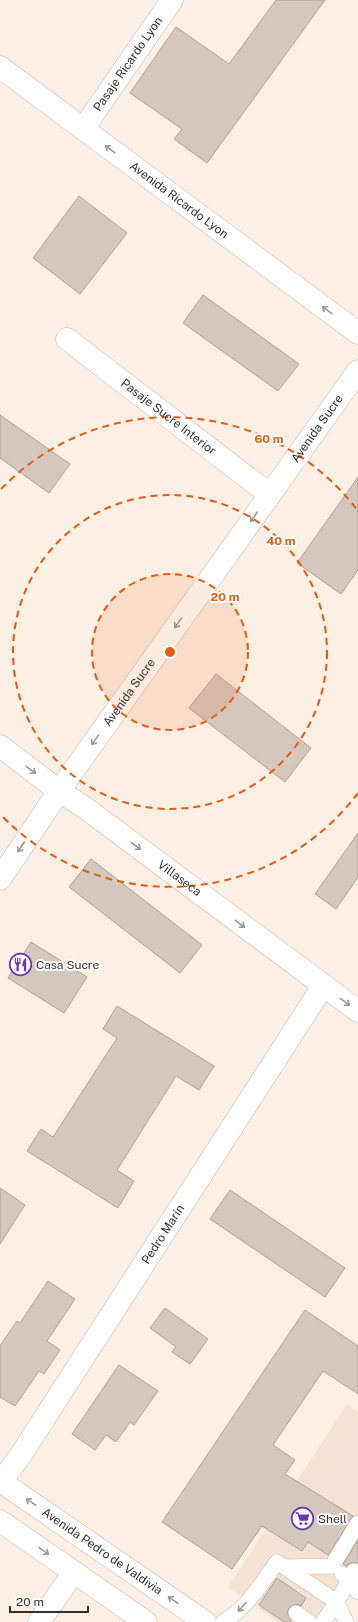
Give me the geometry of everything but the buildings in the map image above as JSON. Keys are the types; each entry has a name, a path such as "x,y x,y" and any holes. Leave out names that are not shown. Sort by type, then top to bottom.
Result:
{"street":[{"name":"Pasaje Ricardo Lyon","path":"83,129 172,0"},
{"name":"Avenida Ricardo Lyon","path":"0,67 358,333"},
{"name":"Pasaje Sucre Interior","path":"67,339 270,494"},
{"name":"Avenida Sucre","path":"0,879 59,791 358,371"},
{"name":"Villaseca","path":"0,746 358,1011"},
{"name":"Pedro Marín","path":"1,1482 26,1447 323,986"},
{"name":"Avenida Pedro de Valdivia","path":"1,1482 205,1622"},
{"path":"0,1521 146,1622"},
{"path":"39,1622 74,1572"}],"lane":[{"path":"332,1566 358,1523"},
{"path":"223,1622 234,1616 262,1591 277,1562 337,1602 346,1622"},
{"path":"285,1567 332,1566 351,1575 358,1592"},
{"path":"323,1622 337,1602 351,1575"},
{"path":"296,1613 309,1622"}],"shaded area":[{"path":"347,1404 358,1412 358,1582 332,1622 278,1622 228,1587"}],"place":[{"name":"Casa Sucre","path":"20,965"},
{"name":"Shell","path":"303,1519"}]}
